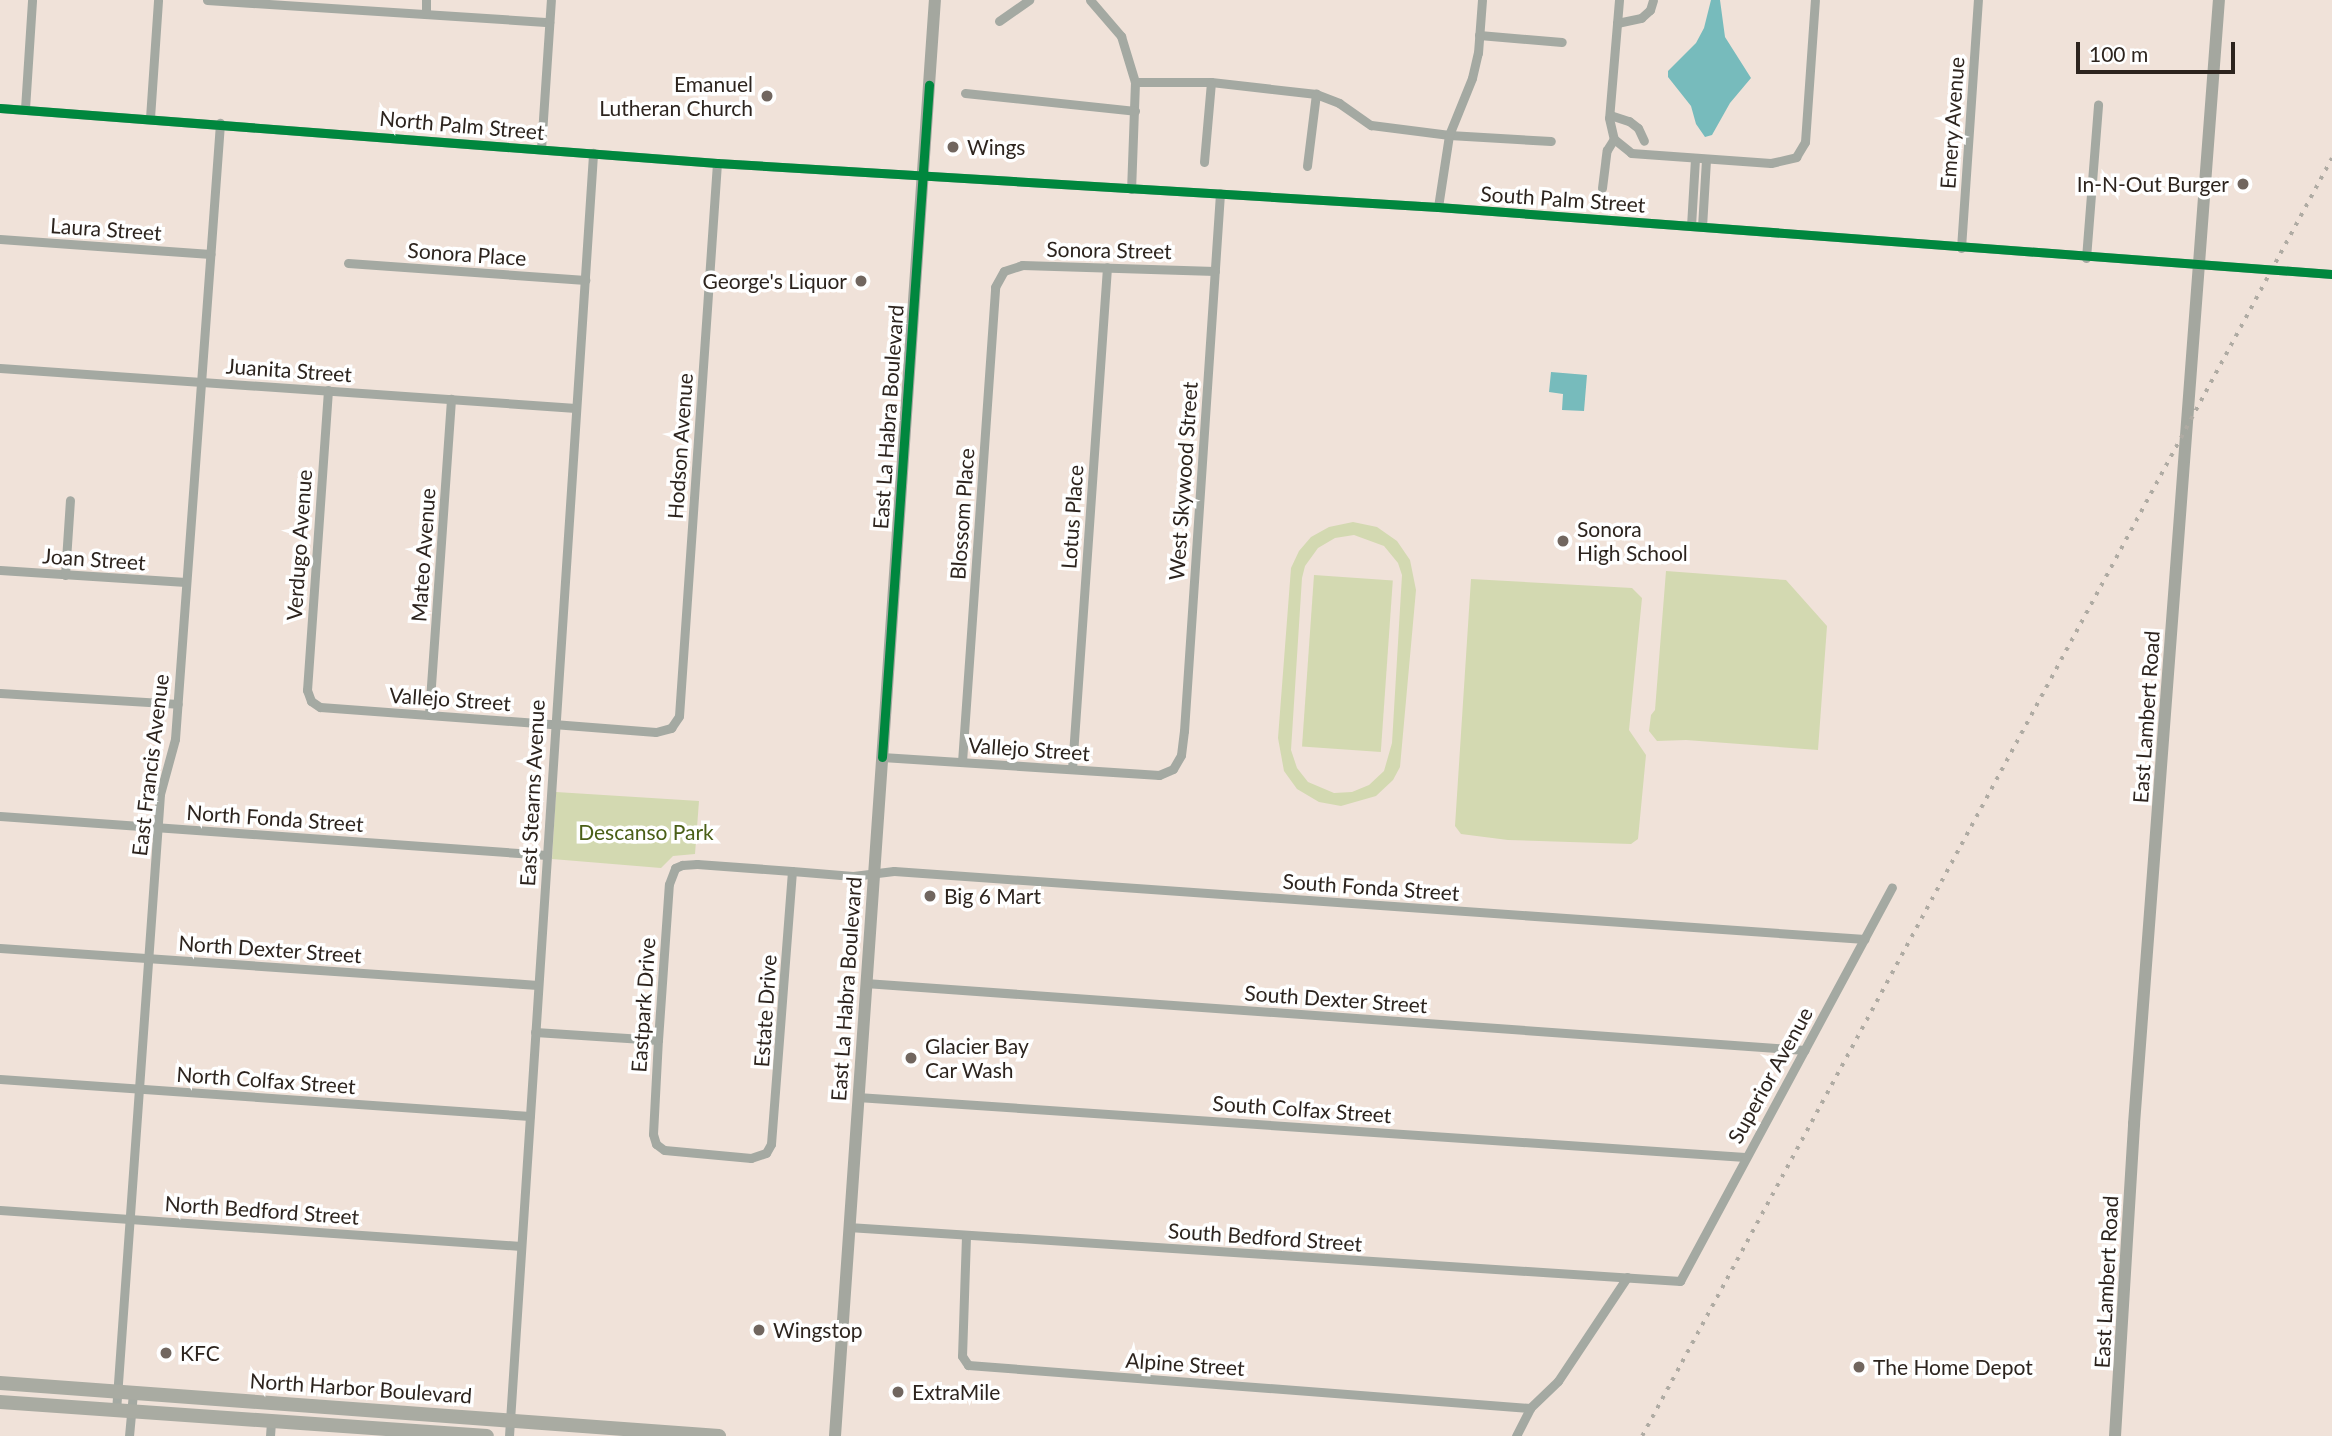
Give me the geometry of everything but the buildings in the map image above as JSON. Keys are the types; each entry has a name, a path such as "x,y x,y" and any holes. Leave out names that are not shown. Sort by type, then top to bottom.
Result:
{"main road":[{"name":"East La Habra Boulevard","path":"835,1436 935,0"},
{"name":"East Lambert Road","path":"2115,1436 2135,1111 2185,430 2201,266 2218,0"},
{"name":"North Harbor Boulevard","path":"0,1383 719,1436"},
{"name":"North Harbor Boulevard","path":"0,1402 131,1412 271,1429 487,1436"}],"street":[{"path":"25,110 32,0"},
{"path":"150,118 158,0"},
{"path":"207,0 302,3 549,22"},
{"path":"425,14 426,0"},
{"path":"541,149 551,0"},
{"path":"999,21 1029,0"},
{"path":"1091,0 1121,36 1135,82 1131,189"},
{"path":"1438,207 1449,135 1472,78 1482,0"},
{"path":"1619,0 1609,115 1614,139 1631,153 1771,163 1796,157 1805,142 1815,0"},
{"path":"1617,27 1641,18 1650,10 1653,0"},
{"name":"Emery Avenue","path":"1961,248 1978,0"},
{"path":"1479,34 1562,41"},
{"path":"1135,82 1211,82 1316,94 1339,103 1371,125 1449,135 1551,141"},
{"path":"1204,162 1211,82"},
{"path":"965,93 1135,111"},
{"path":"1307,166 1316,94"},
{"path":"2086,258 2098,104"},
{"name":"North Palm Street","path":"0,108 717,163 922,176"},
{"path":"1609,115 1629,121 1638,128 1644,141"},
{"name":"East Francis Avenue","path":"116,1411 160,793 175,739 220,123"},
{"path":"1602,188 1607,150 1614,139"},
{"name":"East Stearns Avenue","path":"509,1436 553,724 593,153"},
{"path":"1691,226 1695,158"},
{"path":"1702,227 1706,159"},
{"name":"Hodson Avenue","path":"671,728 679,716 717,163"},
{"name":"South Palm Street","path":"922,176 1438,207 2201,266"},
{"name":"West Skywood Street","path":"1173,769 1181,755 1184,731 1220,193"},
{"name":"Laura Street","path":"0,239 210,254"},
{"name":"Sonora Place","path":"348,263 584,280"},
{"name":"Sonora Street","path":"1003,271 1022,265 1215,271"},
{"path":"2201,266 2332,274"},
{"name":"Lotus Place","path":"1072,769 1107,267"},
{"name":"Blossom Place","path":"962,762 996,287 1003,271"},
{"name":"Juanita Street","path":"0,368 576,408"},
{"name":"Verdugo Avenue","path":"311,701 307,690 328,390"},
{"name":"Mateo Avenue","path":"429,714 451,399"},
{"path":"65,575 70,500"},
{"name":"Joan Street","path":"0,570 186,582"},
{"path":"0,693 178,704"},
{"name":"Vallejo Street","path":"311,701 320,707 656,732 671,728"},
{"name":"Vallejo Street","path":"882,757 1159,775 1173,769"},
{"name":"North Fonda Street","path":"0,816 547,855"},
{"name":"Eastpark Drive","path":"656,1144 653,1134 658,1040 669,884 674,868 697,864 792,871"},
{"path":"792,871 853,876 874,873"},
{"name":"Estate Drive","path":"656,1144 677,1153 751,1158 766,1153 773,1133 792,871"},
{"name":"South Fonda Street","path":"874,873 902,871 1865,939"},
{"name":"Superior Avenue","path":"1681,1281 1745,1157 1892,887"},
{"name":"North Dexter Street","path":"0,948 538,985"},
{"name":"South Dexter Street","path":"865,983 1805,1050"},
{"path":"535,1032 658,1040"},
{"name":"North Colfax Street","path":"0,1079 530,1116"},
{"name":"South Colfax Street","path":"857,1097 1745,1157"},
{"name":"North Bedford Street","path":"0,1210 521,1246"},
{"name":"South Bedford Street","path":"848,1227 1681,1281"},
{"name":"Alpine Street","path":"966,1236 962,1356 968,1365 1530,1408"},
{"path":"1516,1436 1530,1408 1558,1381 1627,1277"},
{"path":"130,1436 133,1393"}],"green space":[{"path":"1353,522 1377,527 1397,541 1410,560 1416,590 1400,767 1393,780 1376,796 1341,806 1319,802 1297,789 1284,771 1278,738 1291,568 1299,551 1311,537 1329,527","holes":["1354,535 1384,546 1398,563 1402,575 1392,743 1384,771 1369,785 1352,792 1334,793 1308,782 1297,768 1291,750 1302,578 1305,566 1318,548 1335,538"]},
{"path":"1666,571 1786,580 1827,626 1818,750 1686,740 1657,741 1649,731 1651,715 1655,710"},
{"path":"1314,575 1393,581 1381,752 1302,747"},
{"path":"1471,579 1632,588 1642,598 1629,730 1646,755 1638,839 1631,844 1508,840 1461,834 1455,826"},
{"name":"Descanso Park","path":"556,792 699,801 695,854 673,856 661,868 552,859"}],"water":[{"path":"1711,0 1720,0 1725,37 1751,78 1730,103 1712,135 1705,137 1696,124 1691,106 1668,77 1668,71 1696,43 1704,28"},
{"path":"1551,372 1587,375 1584,411 1562,410 1563,394 1549,392"}],"railway":[{"path":"1642,1436 2332,158"}],"cycle path":[{"path":"882,757 929,85"},
{"path":"0,108 717,163 1438,207 2332,274"}],"place":[{"name":"Emanuel Lutheran Church","path":"767,96"},
{"name":"Wings","path":"953,147"},
{"name":"In-N-Out Burger","path":"2243,184"},
{"name":"George's Liquor","path":"861,281"},
{"name":"Sonora High School","path":"1563,541"},
{"name":"Big 6 Mart","path":"930,896"},
{"name":"Glacier Bay Car Wash","path":"911,1058"},
{"name":"Wingstop","path":"759,1330"},
{"name":"KFC","path":"166,1353"},
{"name":"The Home Depot","path":"1859,1367"},
{"name":"ExtraMile","path":"898,1392"}]}
